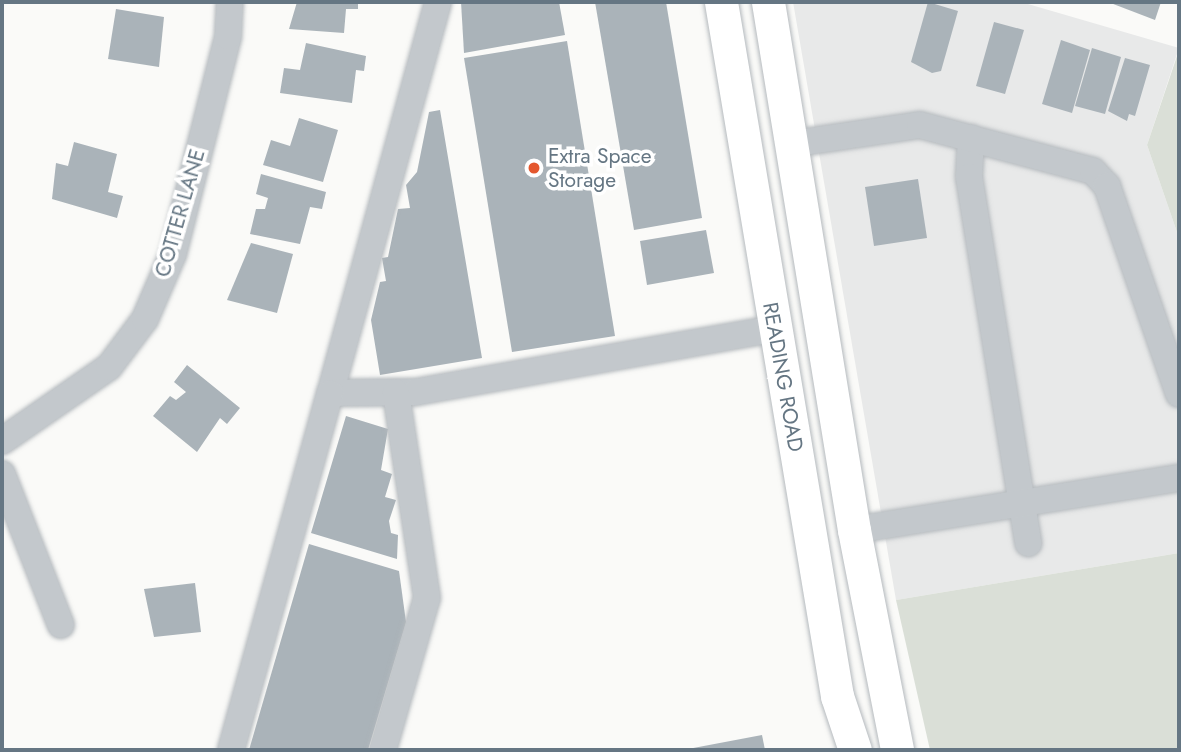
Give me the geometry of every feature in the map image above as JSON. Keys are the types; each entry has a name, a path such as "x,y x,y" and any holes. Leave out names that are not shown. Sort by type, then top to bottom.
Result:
{"main road":[{"name":"READING ROAD","path":"721,2 744,153 838,696 855,750"},
{"path":"768,2 854,530 897,750"},
{"path":"744,153 791,144"},
{"path":"811,537 854,530"}],"street":[{"name":"COTTER LANE","path":"2,441 109,367 145,319 173,254 228,36 230,2"},
{"path":"231,750 438,2"},
{"path":"791,144 920,125 1099,176 1179,394"},
{"path":"971,138 969,177 1028,543"},
{"path":"330,393 396,392 774,329"},
{"path":"383,750 427,598 396,392"},
{"path":"2,474 61,625"},
{"path":"854,530 1179,478"}],"shaded area":[{"path":"793,2 1021,2 1179,48 1147,145 1179,238 1179,553 896,600"},
{"path":"1179,50 1179,238 1147,145"},
{"path":"1179,553 1179,750 930,750 896,600"}],"building":[{"path":"297,2 358,2 358,9 346,9 344,33 289,29"},
{"path":"461,2 559,2 565,35 464,53"},
{"path":"595,2 666,2 702,218 634,230"},
{"path":"928,2 958,11 941,71 932,73 911,62"},
{"path":"1108,2 1161,2 1155,20"},
{"path":"116,9 164,17 159,67 108,59"},
{"path":"994,22 1024,30 1005,94 976,86"},
{"path":"1061,40 1090,50 1072,113 1042,104"},
{"path":"567,41 615,336 512,352 464,58"},
{"path":"306,43 366,56 364,71 356,70 352,103 280,93 284,68 300,70"},
{"path":"1092,48 1121,57 1105,114 1075,106"},
{"path":"1125,58 1150,65 1135,116 1129,114 1127,121 1108,111"},
{"path":"440,110 482,358 380,375 371,320 380,282 386,281 382,258 388,257 398,209 410,208 406,185 417,172 429,112"},
{"path":"299,118 338,130 323,182 263,165 271,140 290,146"},
{"path":"74,142 117,154 108,192 123,196 117,218 52,199 56,163 68,166"},
{"path":"261,174 326,192 322,209 310,207 300,244 250,234 256,209 265,209 268,198 256,194"},
{"path":"918,179 927,238 874,246 865,187"},
{"path":"706,230 714,273 647,285 640,241"},
{"path":"251,243 293,254 277,313 227,300"},
{"path":"187,365 240,408 227,424 220,418 197,452 153,416 170,396 176,400 186,392 174,382"},
{"path":"346,416 388,429 381,470 392,474 385,497 396,500 389,521 391,533 398,535 397,559 311,533"},
{"path":"309,544 399,571 406,622 368,750 249,750"},
{"path":"195,583 201,632 154,637 144,589"},
{"path":"762,735 765,750 688,750 688,749"}],"place":[{"name":"Extra Space Storage","path":"534,168"}]}
